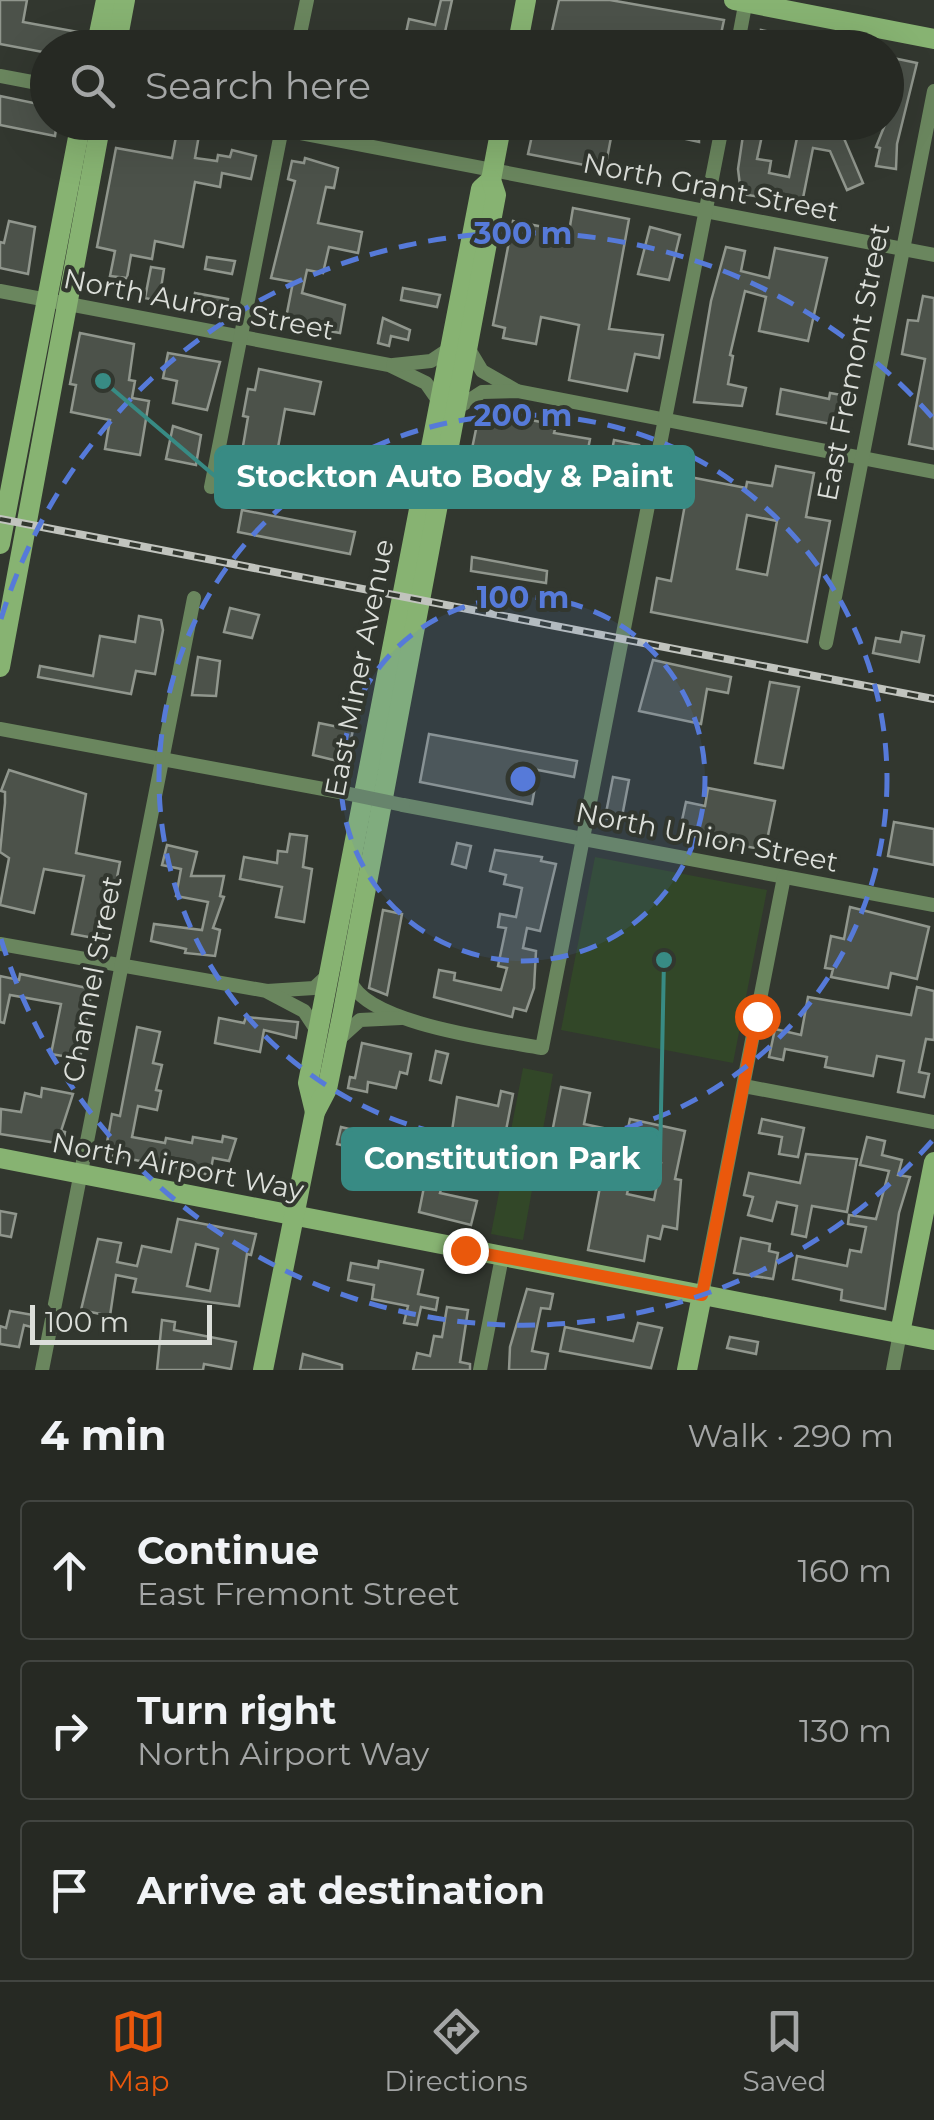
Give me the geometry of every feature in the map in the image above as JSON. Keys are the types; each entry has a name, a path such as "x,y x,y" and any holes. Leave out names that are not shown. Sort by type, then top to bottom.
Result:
{"main road":[{"path":"100,30 106,0"},
{"path":"120,30 126,0"},
{"path":"520,30 526,0"},
{"path":"742,1 889,30"},
{"path":"904,33 934,39"},
{"path":"0,668 80,140"},
{"path":"0,544 97,140"},
{"name":"East Miner Avenue","path":"264,1370 315,1112 327,1089 328,1037 339,976 461,348 496,195 492,175 499,140"},
{"name":"North Airport Way","path":"0,1158 934,1340"},
{"path":"900,1333 934,1162"},
{"path":"687,1370 702,1295"}],"street":[{"path":"301,30 307,0"},
{"path":"739,30 742,1"},
{"path":"0,76 30,82"},
{"name":"East Fremont Street","path":"826,643 934,91"},
{"path":"211,487 279,140"},
{"name":"North Grant Street","path":"342,140 492,175 934,255"},
{"path":"0,944 268,991 312,988 339,976 358,997 402,1018 542,1048 719,140"},
{"name":"North Aurora Street","path":"0,291 389,365 426,383 450,405"},
{"path":"461,348 482,371 517,391"},
{"name":"North Aurora Street","path":"389,365 430,361 461,348"},
{"path":"450,405 482,392 517,391 934,472"},
{"name":"Channel Street","path":"42,1370 194,598"},
{"name":"North Union Street","path":"0,729 934,905"},
{"path":"702,1295 784,876"},
{"path":"268,991 304,1010 328,1037 360,1020 402,1018"},
{"path":"744,1086 934,1122"},
{"path":"480,1370 502,1257"},
{"path":"893,1370 900,1333"}],"green space":[{"path":"595,857 767,890 733,1063 561,1030"},
{"path":"523,1068 553,1074 523,1240 491,1234"}],"building":[{"path":"0,0 27,0 23,22 67,30 30,30 30,50 0,44"},
{"path":"441,0 452,0 445,30 407,30 409,19 435,25"},
{"path":"559,0 610,0 724,20 722,30 552,30"},
{"path":"904,60 917,63 904,116"},
{"path":"0,96 30,102 30,131 0,125"},
{"path":"175,140 198,140 195,158 217,161 218,155 230,157 232,150 256,156 251,179 222,173 220,187 195,182 183,247 155,241 152,259 131,255 127,278 110,276 115,251 97,247 116,148 172,158"},
{"path":"531,140 611,140 605,169 528,154"},
{"path":"742,140 761,140 757,159 771,161 769,173 789,177 797,140 845,140 863,183 847,190 830,151 813,148 802,203 741,194 738,169"},
{"path":"879,140 898,140 896,169 876,166 880,148 876,147"},
{"path":"305,158 338,168 334,188 326,187 318,223 362,232 358,253 329,247 323,273 307,270 302,293 345,305 340,333 285,323 293,282 271,278 295,181 288,179 292,161 304,163"},
{"path":"573,208 629,219 609,329 663,335 659,358 635,354 627,391 569,380 579,325 541,317 536,344 503,338 505,328 493,325 513,221 569,232"},
{"path":"9,221 35,227 28,274 0,268 0,242 4,243"},
{"path":"650,227 680,235 669,280 638,274"},
{"path":"726,247 745,251 741,271 769,278 775,248 827,258 808,341 759,331 766,297 745,291 730,355 733,356 728,384 746,388 742,406 694,402 711,301"},
{"path":"207,257 235,261 232,274 205,269"},
{"path":"151,267 164,269 159,301 145,298"},
{"path":"403,288 440,295 437,307 401,300"},
{"path":"195,293 228,299 225,315 192,308"},
{"path":"923,296 934,298 934,449 909,444 925,359 902,354 908,320 918,321"},
{"path":"383,318 410,330 408,340 391,336 389,346 378,343"},
{"path":"80,333 134,344 129,380 135,381 132,398 149,401 140,455 105,449 110,420 71,412 76,385 70,384"},
{"path":"168,353 220,362 207,410 173,403 177,381 163,378"},
{"path":"259,369 321,382 314,414 285,409 277,453 298,456 295,471 273,467 271,474 245,469 249,447 243,446 248,417 243,416 248,389 255,390"},
{"path":"781,389 829,399 830,393 847,396 842,426 777,414"},
{"path":"480,410 556,425 554,433 590,439 580,490 522,475 517,498 504,495 508,458 483,453 479,470 468,468"},
{"path":"173,426 201,435 196,465 166,459"},
{"path":"614,440 639,445 632,482 607,478"},
{"path":"776,466 814,473 806,517 830,521 807,642 651,612 657,578 671,581 690,477 746,488 747,482 772,486","holes":["747,515 777,521 767,575 737,569"]},
{"path":"242,510 355,532 350,554 238,532"},
{"path":"472,557 547,571 546,583 471,571"},
{"path":"230,608 259,615 252,638 224,632"},
{"path":"139,616 161,620 163,630 155,674 136,671 131,694 38,677 40,666 93,676 100,636 135,642"},
{"path":"902,632 924,636 919,662 873,653 876,638 900,642"},
{"path":"198,657 220,661 216,696 192,695"},
{"path":"653,660 731,677 728,693 707,689 701,724 639,711"},
{"path":"770,682 799,687 783,768 755,763"},
{"path":"319,723 353,730 346,763 313,755"},
{"path":"429,734 577,761 574,777 538,770 532,804 420,782"},
{"path":"9,770 86,794 76,853 120,862 105,940 72,934 84,876 44,869 34,913 0,905 9,858 0,852 5,803 5,792 1,791"},
{"path":"613,777 629,780 621,822 605,818"},
{"path":"708,788 775,801 765,850 679,834 686,802 705,806"},
{"path":"894,822 934,829 934,865 888,856"},
{"path":"290,834 307,836 303,867 312,869 304,922 276,917 282,887 240,879 244,857 277,863 278,851 287,852"},
{"path":"457,843 471,846 466,868 452,864"},
{"path":"167,845 197,852 191,876 224,876 220,896 224,897 213,928 220,930 215,956 185,953 186,949 151,941 154,924 202,930 208,902 176,896 181,869 162,865"},
{"path":"495,850 542,857 541,861 556,864 540,931 527,928 523,948 536,951 534,988 526,1011 514,1008 512,1017 434,997 439,970 455,973 454,980 501,990 507,968 498,966 506,928 498,927 500,914 516,917 522,888 504,884 506,875 490,871"},
{"path":"850,907 929,927 917,979 891,973 888,988 831,977 833,969 825,968 831,936 844,939"},
{"path":"383,910 402,914 387,995 369,988"},
{"path":"20,974 92,989 80,1059 51,1054 61,1004 10,995 4,1023 0,1022 0,976 19,980"},
{"path":"917,987 934,991 934,1040 926,1039 919,1072 929,1074 924,1097 898,1092 904,1061 877,1056 873,1076 825,1067 827,1057 785,1049 783,1060 769,1057 775,1029 801,1035 808,997 911,1015"},
{"path":"246,1017 298,1022 296,1038 264,1030 260,1052 215,1043 219,1018 244,1023"},
{"path":"137,1027 160,1032 153,1063 162,1065 156,1090 161,1091 157,1110 138,1106 132,1137 165,1143 166,1138 192,1143 193,1137 222,1142 223,1136 236,1139 229,1161 213,1158 210,1175 105,1154 112,1114 120,1116"},
{"path":"362,1043 411,1054 407,1074 400,1072 396,1088 368,1082 367,1092 348,1088 350,1077 355,1078"},
{"path":"436,1051 448,1054 441,1083 430,1080"},
{"path":"561,1087 590,1093 584,1124 627,1133 630,1119 685,1131 675,1179 681,1180 677,1229 663,1226 660,1239 648,1236 644,1261 588,1250 603,1171 625,1175 630,1180 627,1194 654,1200 661,1163 578,1152 572,1184 543,1178"},
{"path":"42,1088 73,1094 61,1131 65,1132 63,1144 0,1134 1,1109 21,1112 25,1093 41,1097"},
{"path":"501,1091 513,1094 499,1167 448,1158 457,1097 498,1106"},
{"path":"762,1119 804,1128 798,1157 779,1154 782,1137 759,1133"},
{"path":"341,1127 378,1136 374,1153 337,1144"},
{"path":"867,1137 885,1141 882,1155 902,1160 898,1175 910,1177 899,1213 885,1309 841,1300 842,1290 793,1279 797,1256 847,1266 850,1250 861,1252 866,1227 848,1224 849,1215 876,1219 889,1171 860,1165"},
{"path":"806,1154 857,1159 847,1212 812,1206 806,1237 792,1234 797,1206 777,1202 772,1221 748,1215 753,1197 744,1195 749,1173 800,1183"},
{"path":"425,1182 442,1186 440,1193 477,1201 471,1225 419,1212"},
{"path":"0,1211 16,1214 11,1237 0,1235"},
{"path":"178,1219 256,1234 251,1255 247,1254 239,1306 133,1292 136,1279 116,1275 110,1316 81,1310 98,1239 121,1243 117,1262 137,1266 142,1246 171,1252","holes":["196,1244 218,1249 210,1291 187,1286"]},
{"path":"741,1238 770,1244 769,1251 778,1253 773,1279 734,1273"},
{"path":"379,1261 423,1270 418,1294 438,1298 436,1310 421,1307 417,1325 404,1323 408,1306 372,1299 374,1285 348,1280 351,1263 378,1268"},
{"path":"527,1289 553,1294 550,1309 541,1308 532,1351 548,1354 545,1370 509,1370 510,1347"},
{"path":"447,1307 468,1310 460,1362 470,1364 470,1370 413,1370 417,1353 430,1356 434,1336 442,1337"},
{"path":"10,1311 33,1315 31,1327 24,1325 19,1347 0,1344 0,1326 6,1328"},
{"path":"162,1320 175,1322 174,1330 236,1342 231,1369 204,1364 203,1370 157,1370"},
{"path":"638,1323 662,1328 651,1368 560,1351 565,1327 633,1341"},
{"path":"730,1337 758,1342 756,1354 727,1348"},
{"path":"303,1354 342,1365 342,1370 300,1370"}],"railway":[{"path":"0,519 934,699"}],"place":[{"name":"Stockton Auto Body & Paint","path":"103,381"},
{"name":"Constitution Park","path":"664,960"}],"route":[{"path":"465,1250 702,1295 757,1016"}]}
